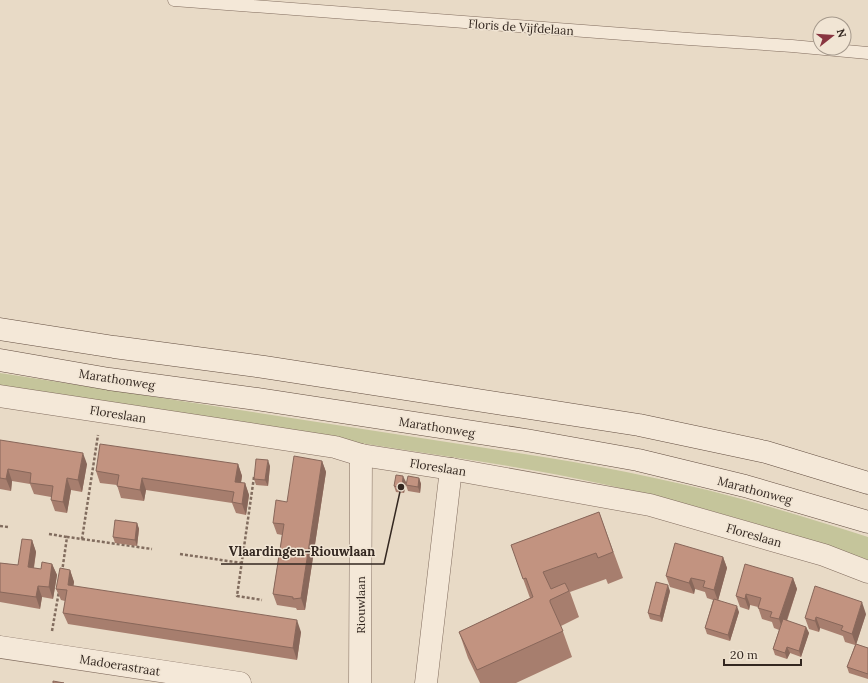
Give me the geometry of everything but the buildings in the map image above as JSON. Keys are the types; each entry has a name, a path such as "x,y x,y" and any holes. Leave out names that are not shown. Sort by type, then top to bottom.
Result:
{"main road":[{"path":"0,329 114,347 264,367 639,425 766,452 868,483"},
{"name":"Marathonweg","path":"0,360 110,379 258,399 526,440 638,460 745,486 868,522"},
{"name":"Floreslaan","path":"0,396 335,447 361,455 451,469 650,505 824,555 868,572"},
{"name":"Riouwlaan","path":"360,683 361,455"},
{"path":"426,683 451,469"},
{"name":"Madoerastraat","path":"0,647 240,683"}],"lane":[{"name":"Floris de Vijfdelaan","path":"174,0 792,46 868,54"}],"path":[{"path":"82,539 102,412"},
{"path":"255,473 237,596 262,600"},
{"path":"0,526 8,528"},
{"path":"49,534 152,550"},
{"path":"61,576 67,537"},
{"path":"180,554 242,563"},
{"path":"48,654 60,584"}],"green space":[{"path":"0,373 545,457 653,478 751,502 868,537 868,560 739,519 640,492 550,473 0,388"}],"place":[{"name":"Vlaardingen-Riouwlaan","path":"401,487"}]}
